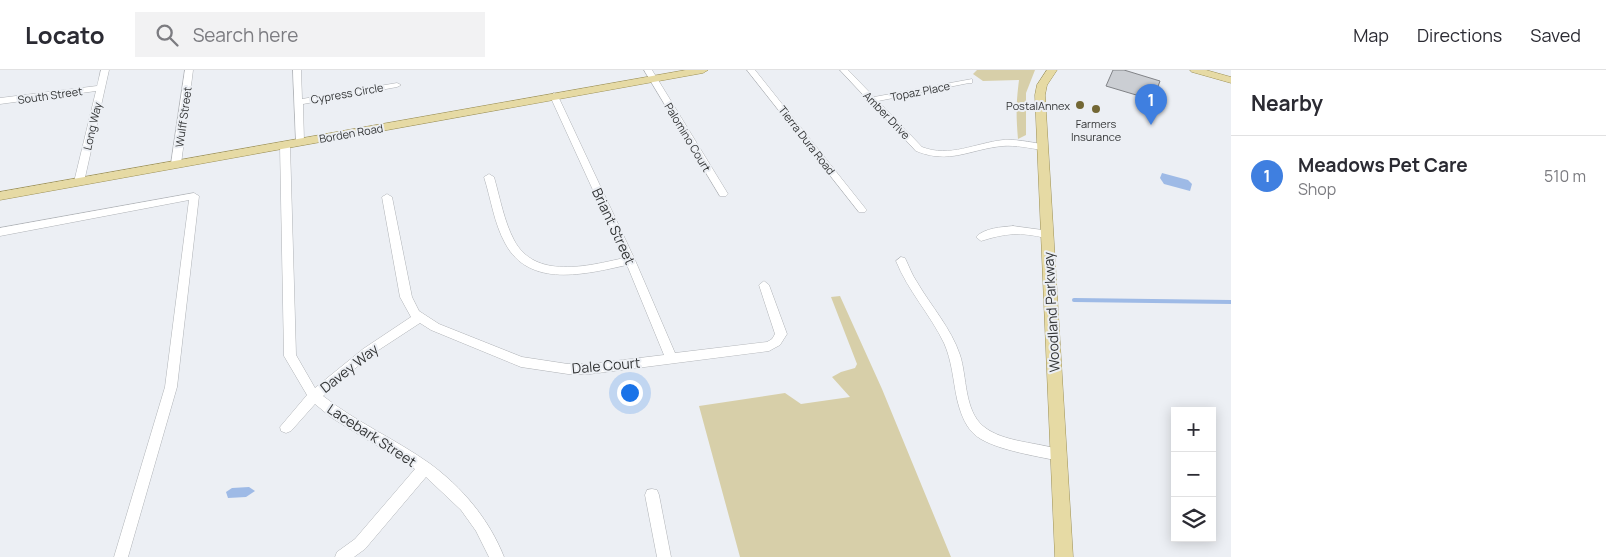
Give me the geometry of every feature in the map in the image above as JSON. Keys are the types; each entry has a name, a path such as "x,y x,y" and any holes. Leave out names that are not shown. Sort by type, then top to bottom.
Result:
{"main road":[{"name":"Borden Road","path":"0,196 554,96 650,74 703,70"},
{"name":"Woodland Parkway","path":"1052,70 1042,85 1040,95 1064,557"},
{"path":"1195,70 1231,80"},
{"path":"1224,70 1231,72"}],"street":[{"name":"Long Way","path":"79,182 106,70"},
{"name":"Wulff Street","path":"176,164 189,70"},
{"path":"297,70 300,142"},
{"name":"Tierra Dura Road","path":"751,70 862,210"},
{"name":"Amber Drive","path":"844,70 919,149 933,155 943,156 1003,143 1042,147"},
{"name":"Palomino Court","path":"650,74 723,194"},
{"name":"Topaz Place","path":"872,100 969,81"},
{"name":"Cypress Circle","path":"298,102 397,84"},
{"name":"South Street","path":"0,102 101,88"},
{"name":"Briant Street","path":"554,96 630,260 671,358"},
{"name":"Lacebark Street","path":"285,145 290,356 314,396 336,414 425,468 466,505 481,526 497,557"},
{"path":"489,177 510,243 520,256 534,265 555,271 575,271 630,260"},
{"path":"0,232 194,196 171,387 121,557"},
{"name":"Dale Court","path":"387,197 406,297 415,314 435,327 521,362 568,369 590,369 768,346 776,342 781,334 764,285"},
{"path":"981,237 1009,228 1046,234"},
{"path":"900,261 906,277 940,327 954,354 969,420 978,431 990,437 1059,455"},
{"name":"Davey Way","path":"286,427 314,396 367,352 420,317"},
{"path":"342,557 360,544 425,468"},
{"path":"652,495 664,557"}],"shaded area":[{"path":"977,70 1035,70 1026,93 1026,135 1018,139 1017,96 1019,80 983,81 973,74"},
{"path":"840,296 882,389 951,557 740,557 699,406 785,393 801,404 850,397 832,377 855,368 857,364 831,297"}],"water":[{"path":"1162,173 1188,180 1192,184 1190,191 1164,184 1160,178"},
{"path":"249,487 255,491 246,497 228,498 226,492 232,488"}],"building":[{"path":"1113,70 1124,70 1160,81 1153,100 1106,86"}],"waterway":[{"path":"1074,300 1231,302"}],"place":[{"name":"PostalAnnex","path":"1080,105"},
{"name":"Farmers Insurance","path":"1096,109"},
{"name":"Meadows Pet Care","path":"1151,125"}]}
